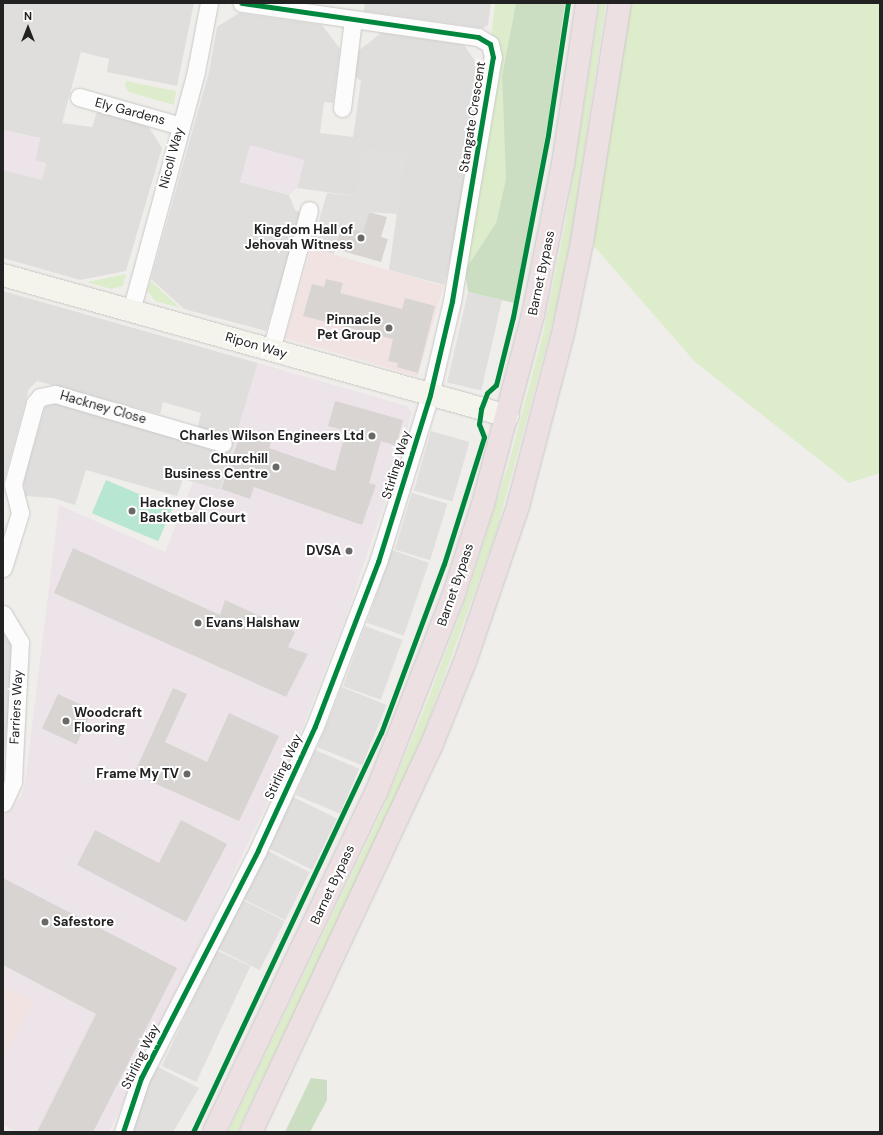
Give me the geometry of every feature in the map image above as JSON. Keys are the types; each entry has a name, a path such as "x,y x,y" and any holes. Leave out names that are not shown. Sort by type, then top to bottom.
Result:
{"highway":[{"name":"Barnet Bypass","path":"214,1132 353,843 410,711 455,590 508,416 550,234 587,3"},
{"path":"251,1132 430,749 466,659 508,536 564,329 582,242 620,3"}],"street":[{"name":"Nicoll Way","path":"131,311 181,126 209,3"},
{"name":"Stangate Crescent","path":"241,3 478,37 486,40 493,50 470,206 430,395"},
{"path":"342,108 353,20"},
{"name":"Ely Gardens","path":"79,98 181,126"},
{"path":"271,350 309,210"},
{"name":"Ripon Way","path":"3,274 508,416"},
{"name":"Hackney Close","path":"3,568 20,513 13,484 35,403 40,397 55,394 223,443"},
{"name":"Stirling Way","path":"123,1132 141,1078 258,850 325,703 378,562 430,395"},
{"name":"Farriers Way","path":"3,614 20,642 13,782 3,803"}],"shaded area":[{"path":"3,3 194,3 177,86 107,72 109,59 81,52 62,123 92,127 97,112 148,126 162,148 126,271 80,280 3,258 3,170 42,179 46,164 35,161 40,138 3,130"},
{"path":"365,3 491,3 488,25 483,28 364,11"},
{"path":"239,13 322,25 340,49 333,103 324,102 320,133 353,137 361,81 354,75 357,52 381,33 464,45 482,71 457,233 444,285 389,270 405,155 355,196 297,188 304,160 240,182 289,195 295,210 302,213 266,331 184,309 151,279 209,72 217,27"},
{"path":"3,130 40,139 35,160 46,163 42,180 3,170"},
{"path":"250,145 304,160 297,188 289,195 240,182"},
{"path":"363,148 406,154 397,214 369,212 363,232 342,226 334,254 311,248 327,193 355,196"},
{"path":"311,248 444,286 418,376 285,338"},
{"path":"3,291 258,363 220,490 183,479 177,496 86,470 75,505 53,498 25,496 24,480 45,407 55,403 194,443 201,413 163,402 160,414 37,381 29,389 3,484"},
{"path":"468,292 502,300 481,390 447,383"},
{"path":"258,363 407,406 412,412 394,476 345,619 297,742 109,1132 15,1132 3,1124 3,1060 35,1002 3,987 3,817 21,796 25,783 59,505 165,552 193,482 220,490"},
{"path":"431,431 469,442 452,502 414,491"},
{"path":"412,493 447,504 430,560 395,549"},
{"path":"392,550 429,563 404,636 367,623"},
{"path":"3,624 15,652 3,766"},
{"path":"365,626 403,640 381,700 343,686"},
{"path":"342,687 387,705 362,765 318,747"},
{"path":"315,750 359,769 340,814 296,795"},
{"path":"293,797 337,818 312,870 268,848"},
{"path":"266,850 310,872 285,920 241,898"},
{"path":"241,899 285,921 260,970 216,948"},
{"path":"216,950 250,966 196,1082 162,1066"},
{"path":"3,987 35,1002 3,1060"},
{"path":"156,1066 199,1088 173,1132 131,1132 140,1099"}],"green space":[{"path":"495,3 516,3 502,76 506,179 496,223 465,270"},
{"path":"516,3 565,3 548,122 514,303 468,292 465,270 496,223 506,179 502,76"},
{"path":"600,3 606,3 572,231 555,314 496,533 424,732 368,858 237,1132 228,1132 381,813 428,700 469,590 510,459 543,334 566,220"},
{"path":"631,3 880,3 880,473 849,483 695,362 593,245"},
{"path":"126,81 176,91 174,105 129,92 125,86"},
{"path":"126,274 123,286 111,289 87,282"},
{"path":"151,281 180,308 155,301 147,290"},
{"name":"Hackney Close Basketball Court","path":"106,480 172,508 158,541 92,513"},
{"path":"311,1078 327,1080 327,1100 310,1132 285,1132"}],"building":[{"name":"Kingdom Hall of Jehovah Witness","path":"369,212 387,217 381,237 388,239 381,262 335,249 342,225 363,232"},
{"name":"Pinnacle Pet Group","path":"326,279 343,283 340,293 402,309 405,298 435,306 418,373 397,367 398,363 388,361 393,339 303,316 312,284 324,287"},
{"name":"Churchill Business Centre","path":"335,401 403,420 396,446 381,441 369,483 376,485 362,525 254,487 250,499 221,489 241,432 271,442 269,448 335,471 346,431 328,426"},
{"name":"Evans Halshaw","path":"73,548 220,615 225,600 295,632 288,647 308,654 286,697 54,593"},
{"path":"173,688 187,694 165,742 207,762 229,713 279,736 239,821 134,774"},
{"name":"Woodcraft Flooring","path":"58,694 92,710 76,744 42,728"},
{"path":"181,820 227,844 186,922 77,865 95,830 159,863"},
{"name":"Safestore","path":"3,878 177,968 93,1132 37,1132 96,1014 3,965"}],"cycle path":[{"path":"123,1132 141,1078 258,850 315,726 378,562 430,395 452,301 493,57 490,44 478,37 241,3"},
{"path":"193,1132 381,733 444,564 484,437 479,424 481,409 487,393 496,385 513,317 548,135 568,3"}],"place":[{"name":"Kingdom Hall of Jehovah Witness","path":"361,238"},
{"name":"Pinnacle Pet Group","path":"389,328"},
{"name":"Charles Wilson Engineers Ltd","path":"372,436"},
{"name":"Churchill Business Centre","path":"276,467"},
{"name":"Hackney Close Basketball Court","path":"132,511"},
{"name":"DVSA","path":"349,551"},
{"name":"Evans Halshaw","path":"198,623"},
{"name":"Woodcraft Flooring","path":"66,721"},
{"name":"Frame My TV","path":"187,774"},
{"name":"Safestore","path":"45,922"}]}
